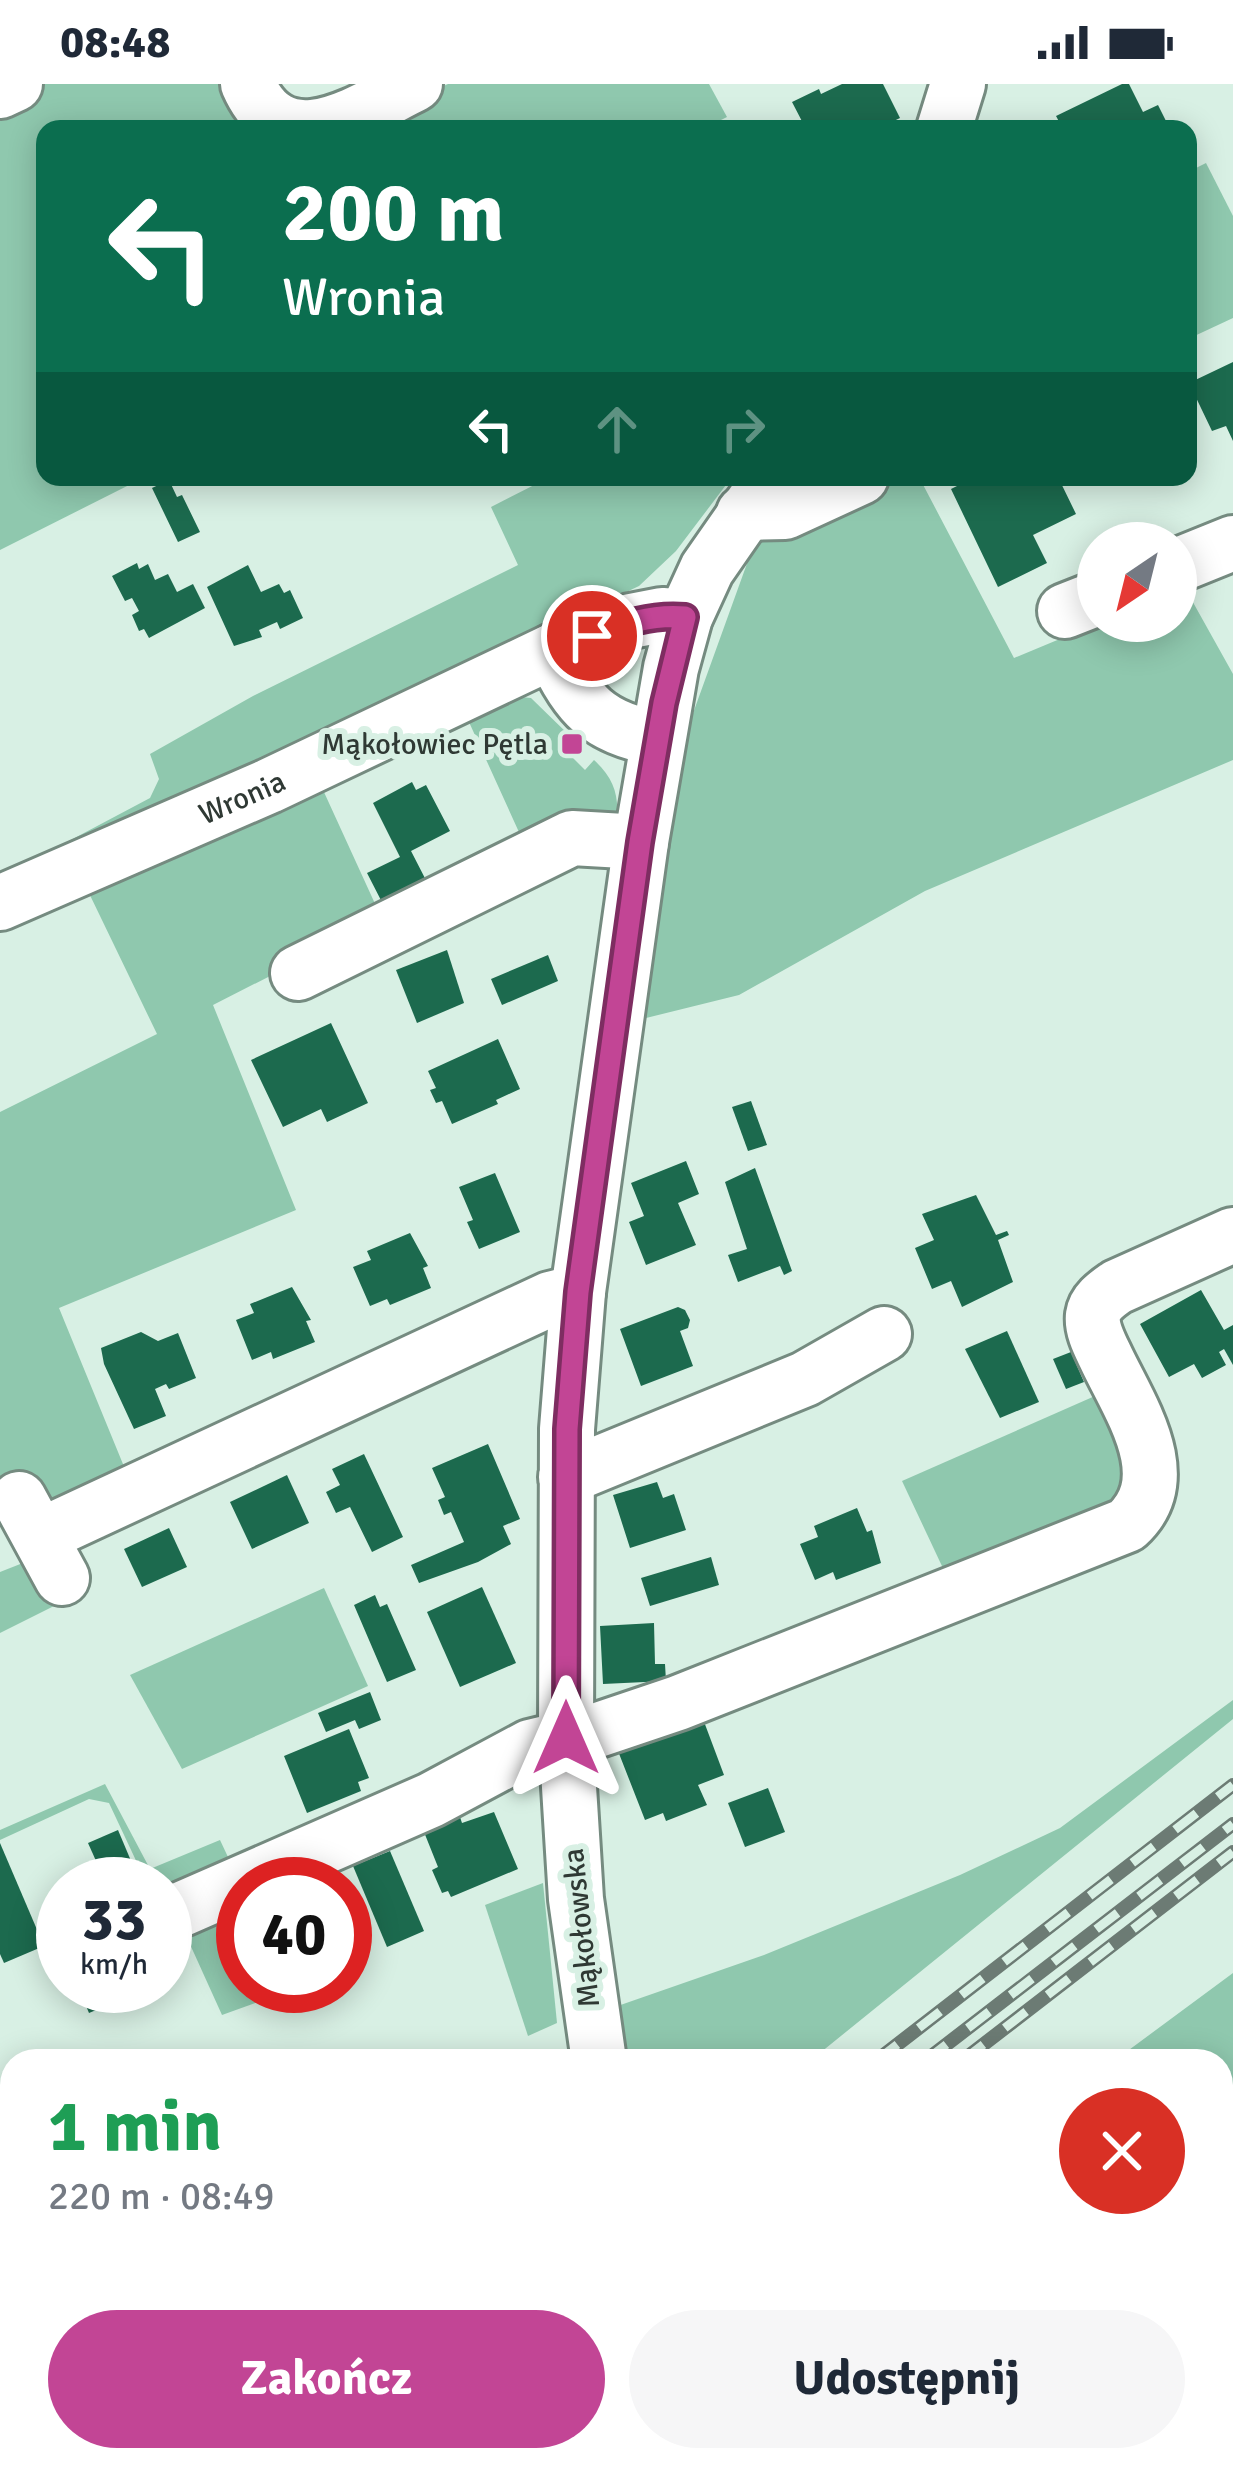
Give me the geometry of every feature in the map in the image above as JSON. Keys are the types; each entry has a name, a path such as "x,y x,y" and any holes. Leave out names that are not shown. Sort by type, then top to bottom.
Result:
{"street":[{"path":"0,91 15,84"},
{"path":"248,84 255,100 277,120"},
{"path":"340,120 415,84"},
{"path":"758,495 785,512 841,486"},
{"name":"Mąkołowska","path":"597,2049 576,1898 566,1738 566,1478 578,1292 640,842 685,617 706,569 758,495"},
{"path":"1197,558 1233,543"},
{"name":"Wronia","path":"0,903 269,786 553,651 631,621 662,615 685,617"},
{"path":"553,651 579,699 608,725 658,738"},
{"path":"298,973 572,838 640,842"},
{"path":"192,1905 431,1800 530,1747 678,1703 1127,1525 1145,1505 1152,1482 1149,1459 1096,1337 1093,1315 1100,1299 1117,1287 1233,1235"},
{"path":"40,1538 550,1299 578,1292"},
{"path":"566,1478 805,1379 884,1334"}],"green space":[{"path":"39,84 230,84 250,120 36,120 36,486 127,486 0,550 0,103"},
{"path":"448,84 709,84 727,117 721,120 371,120"},
{"path":"1206,163 1233,216 1233,318 1197,335 1197,168"},
{"path":"532,486 725,486 676,551 639,586 82,851 67,842 150,798 159,779 150,754 253,696 518,565 491,507"},
{"path":"883,486 924,486 1014,658 1077,632 1077,642 1197,642 1197,610 1233,674 1233,760 925,891 739,995 642,1019 683,741 758,533 807,521"},
{"path":"521,697 531,698 569,735 561,746 585,770 594,760 607,774 616,798 616,825 528,852 464,711 494,698 500,707"},
{"path":"318,779 382,919 213,1005 296,1210 59,1308 125,1469 43,1506 0,1506 0,1112 157,1034 87,889"},
{"path":"1104,1392 1139,1461 1131,1506 949,1581 902,1481"},
{"path":"33,1559 58,1604 0,1633 0,1572"},
{"path":"324,1588 368,1686 182,1769 130,1675"},
{"path":"1233,1700 1233,1719 825,2049 617,2049 609,2009 764,1955 960,1875 1060,1828"},
{"path":"105,1784 144,1857 134,1857 109,1803 89,1799 0,1840 0,1830"},
{"path":"220,1840 228,1857 216,1857 216,1881 192,1892 192,1857 179,1857"},
{"path":"543,1883 557,2023 528,2036 485,1905"},
{"path":"216,1906 216,2002 192,1949 192,1915"},
{"path":"1233,1973 1233,2049 1130,2049"}],"building":[{"path":"842,84 883,84 900,118 801,120 792,102 819,89 821,94"},
{"path":"1129,84 1143,112 1158,105 1166,120 1058,120 1056,116"},
{"path":"1233,362 1233,441 1226,426 1212,431 1197,400 1197,379"},
{"path":"172,486 177,497 182,495 200,532 178,542 152,488"},
{"path":"1062,486 1076,514 1033,535 1047,563 998,587 951,489"},
{"path":"137,563 139,569 148,564 155,580 168,574 177,592 193,584 205,608 149,638 144,629 139,631 132,615 139,611 132,598 125,601 112,576"},
{"path":"248,565 261,592 279,584 284,593 290,590 303,618 280,629 277,622 259,630 262,637 234,646 207,587"},
{"path":"412,782 416,790 426,785 450,831 411,851 430,888 386,910 367,873 400,857 373,803"},
{"path":"447,950 464,1003 417,1023 396,970"},
{"path":"548,955 558,981 502,1005 491,979"},
{"path":"331,1023 368,1103 327,1122 321,1109 283,1127 251,1060"},
{"path":"498,1039 520,1089 452,1124 442,1101 436,1103 430,1090 436,1088 428,1071"},
{"path":"751,1101 767,1145 748,1151 732,1107"},
{"path":"686,1161 699,1194 678,1203 696,1245 646,1265 629,1222 644,1216 631,1183"},
{"path":"755,1168 792,1271 784,1275 780,1266 738,1282 728,1255 747,1249 725,1182"},
{"path":"495,1173 520,1232 479,1249 459,1187"},
{"path":"976,1195 996,1235 1007,1231 1009,1235 998,1240 1013,1282 962,1307 951,1281 932,1289 915,1248 934,1240 922,1214"},
{"path":"410,1233 428,1266 423,1268 431,1288 390,1305 387,1299 370,1306 353,1267 371,1260 367,1251"},
{"path":"292,1287 311,1320 306,1321 315,1342 273,1359 271,1352 252,1360 236,1320 254,1313 250,1304"},
{"path":"1201,1290 1224,1330 1233,1325 1233,1365 1224,1349 1219,1352 1226,1365 1202,1378 1194,1364 1169,1377 1140,1324"},
{"path":"678,1307 690,1320 688,1328 680,1331 693,1366 641,1386 620,1329"},
{"path":"1007,1331 1039,1402 1000,1418 965,1349"},
{"path":"141,1332 158,1341 178,1333 196,1378 169,1389 166,1384 155,1389 166,1416 134,1429 101,1348"},
{"path":"1071,1352 1084,1382 1066,1389 1053,1359"},
{"path":"488,1444 520,1519 503,1526 511,1544 478,1562 419,1583 411,1565 464,1542 451,1512 444,1515 438,1500 445,1497 432,1468"},
{"path":"364,1454 403,1537 372,1552 350,1507 336,1513 326,1492 340,1485 332,1469"},
{"path":"287,1475 309,1523 252,1549 230,1502"},
{"path":"657,1482 663,1498 674,1494 686,1530 630,1548 613,1495"},
{"path":"857,1508 867,1532 872,1530 881,1563 836,1580 833,1572 815,1580 800,1544 818,1537 814,1526"},
{"path":"169,1528 187,1567 142,1587 124,1549"},
{"path":"711,1557 719,1585 650,1606 641,1578"},
{"path":"482,1587 516,1663 460,1687 427,1612"},
{"path":"375,1595 380,1607 387,1604 416,1670 387,1682 354,1605"},
{"path":"654,1623 655,1664 665,1664 666,1681 603,1684 600,1626"},
{"path":"370,1692 381,1720 359,1729 355,1720 326,1732 318,1713"},
{"path":"703,1719 724,1775 698,1785 707,1805 666,1821 663,1813 645,1820 618,1751"},
{"path":"349,1729 369,1778 358,1782 361,1791 307,1813 284,1756"},
{"path":"768,1788 785,1832 745,1847 728,1803"},
{"path":"494,1812 518,1869 451,1897 448,1891 442,1893 424,1832 460,1817 462,1823"},
{"path":"118,1830 129,1857 94,1857 88,1843"},
{"path":"0,1843 36,1927 36,1949 4,1963 0,1954"},
{"path":"390,1851 424,1931 387,1947 372,1911 372,1858"}],"railway":[{"path":"892,2049 1233,1785"},
{"path":"941,2049 1233,1824"},
{"path":"978,2049 1233,1852"}],"place":[{"name":"Mąkołowiec Pętla","path":"572,744"}],"route":[{"path":"566,1738 567,1429 578,1292 640,842 664,703 685,617 662,615 631,621 592,636"}]}
